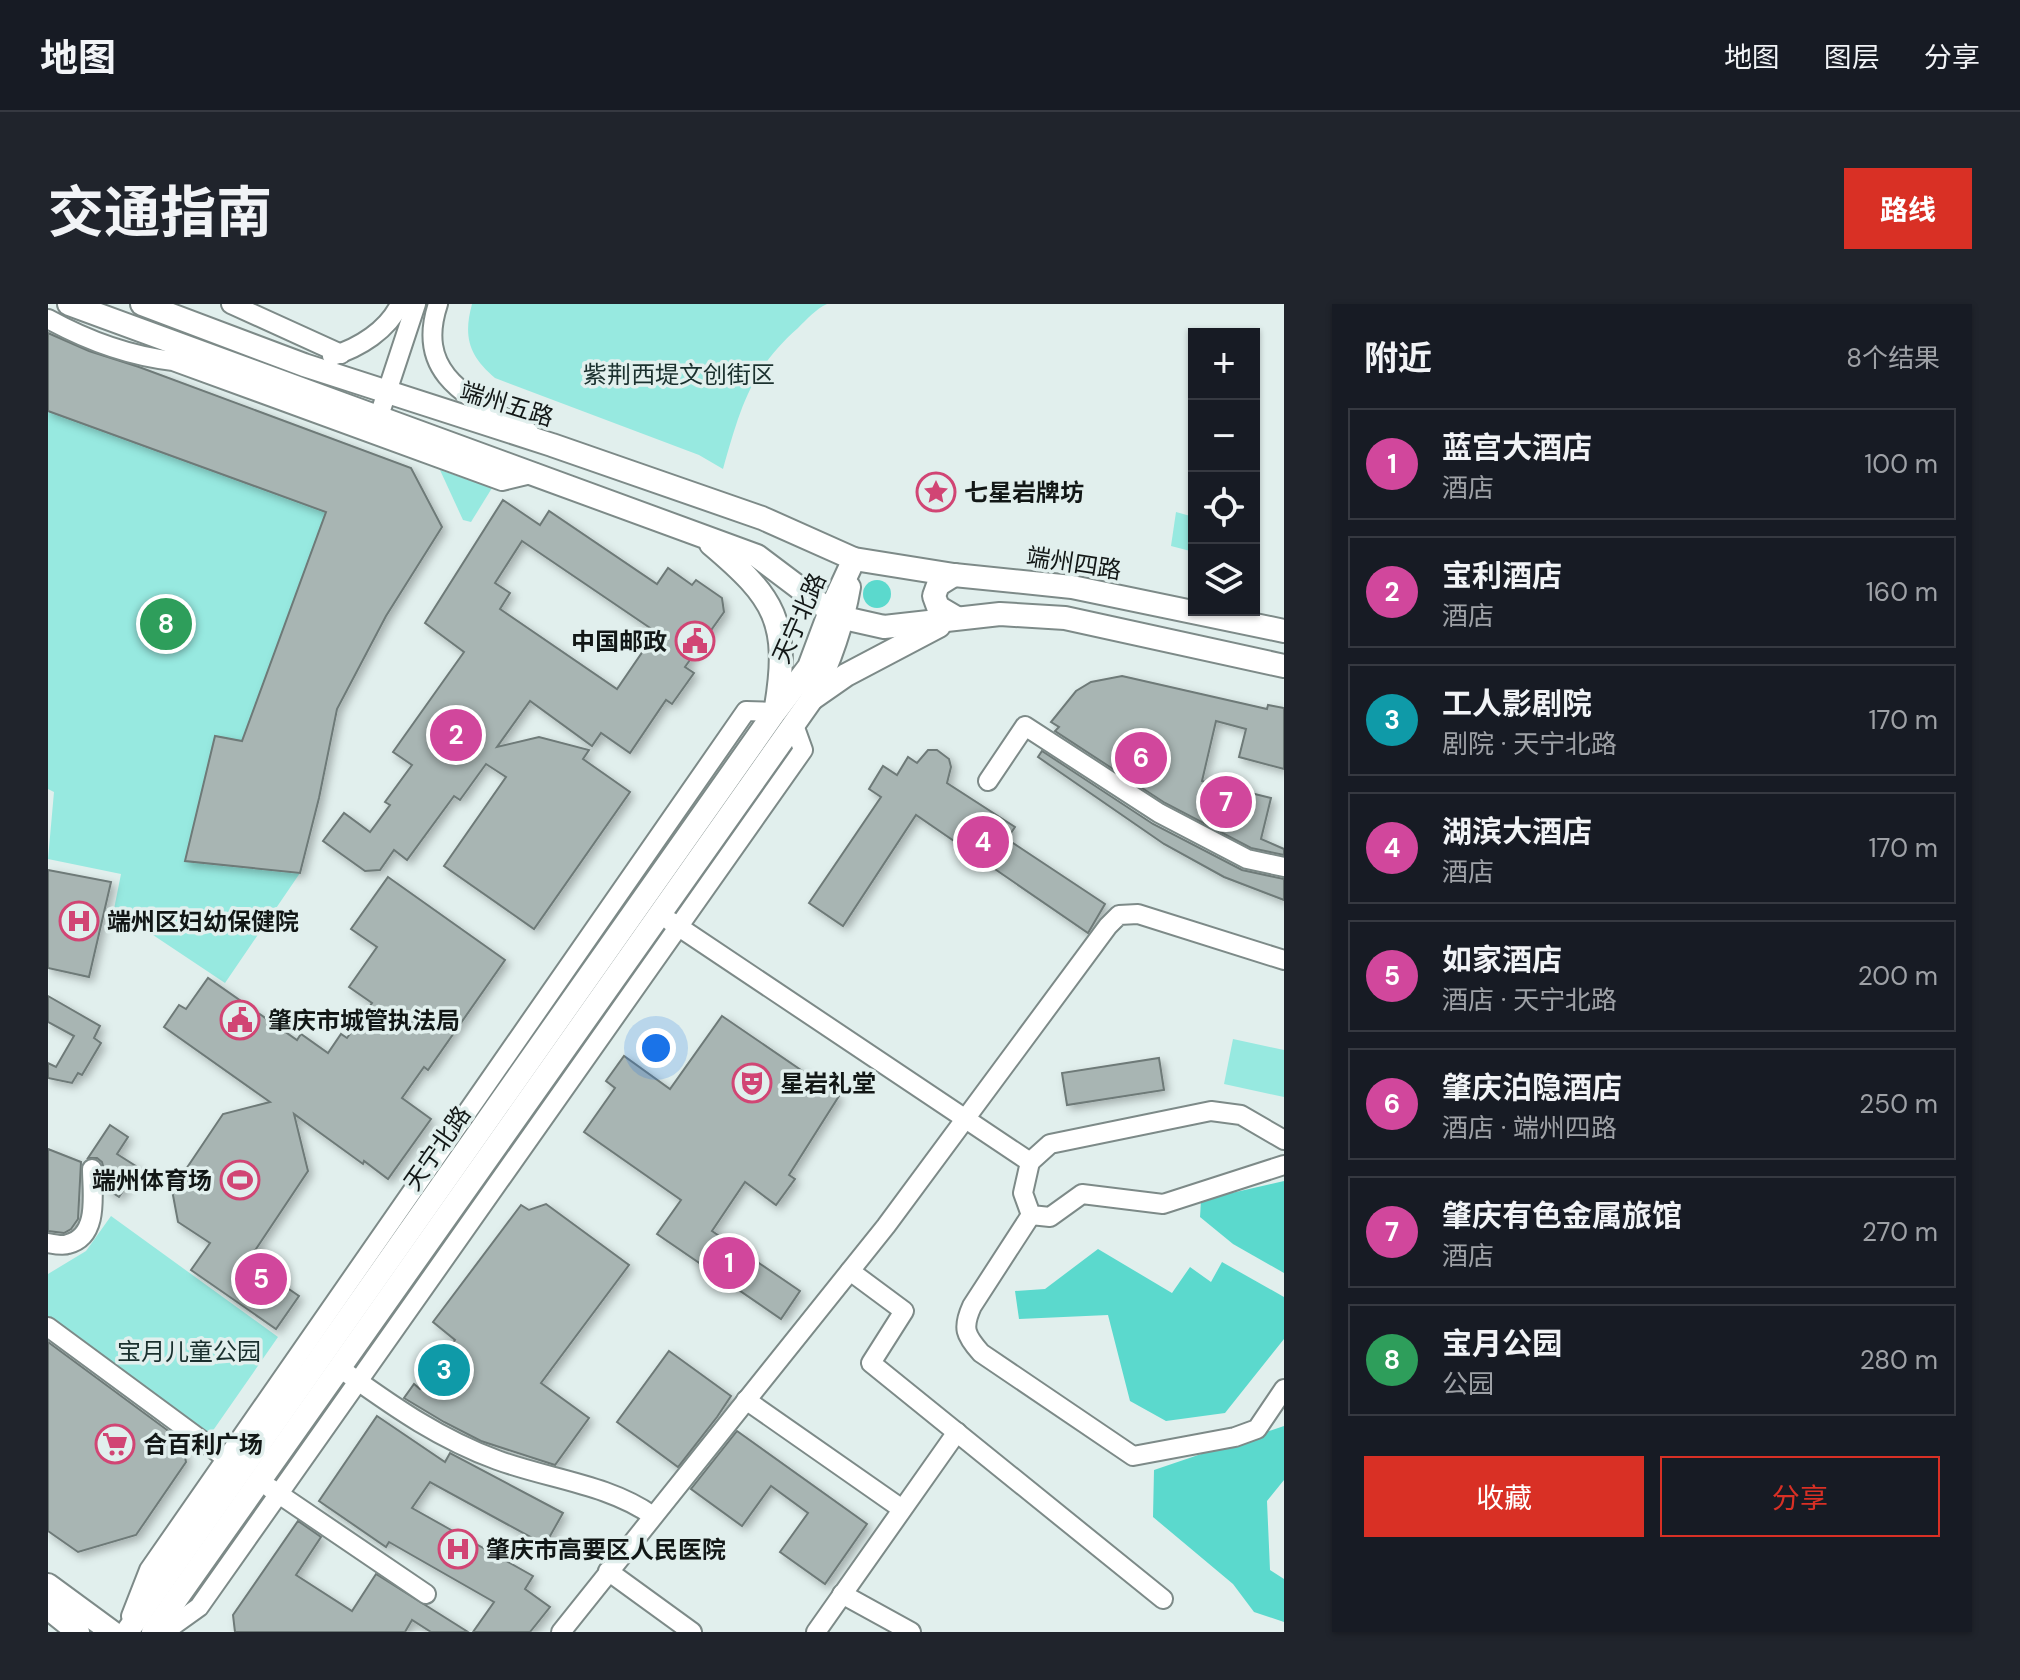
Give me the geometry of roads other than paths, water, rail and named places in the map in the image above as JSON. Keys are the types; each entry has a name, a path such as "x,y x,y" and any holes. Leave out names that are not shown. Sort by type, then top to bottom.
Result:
{"main road":[{"path":"69,304 757,556 837,614 884,627 1000,614 1065,618 1284,666"},
{"name":"端州五路","path":"142,304 304,365 552,445 762,518 854,559"},
{"path":"698,533 748,575 770,607 782,651 785,719"},
{"name":"端州四路","path":"854,559 954,575 1072,587 1284,631"},
{"name":"天宁北路","path":"153,1632 270,1488 340,1369 490,1137 785,719 811,700 829,662 837,614 854,559"},
{"path":"954,575 938,585 934,596 938,607 955,617"},
{"name":"天宁北路","path":"490,1137 670,921 785,719 837,614"},
{"path":"811,700 846,675 955,617"},
{"name":"天宁北路","path":"126,1632 340,1369"},
{"path":"48,1585 112,1632"},
{"path":"48,1608 78,1632"}],"street":[{"path":"231,304 341,354"},
{"path":"304,365 341,354 368,339 394,316 400,304"},
{"path":"379,416 416,304"},
{"path":"438,304 434,315 433,339 437,364 452,385 552,445"},
{"path":"48,319 71,332 145,358 173,361 502,481 535,473"},
{"path":"988,781 1025,726 1159,813 1247,859 1284,867"},
{"path":"561,1632 886,1226 1119,915 1138,914 1284,960"},
{"path":"670,921 1030,1162"},
{"path":"1031,1215 1023,1193 1030,1162 1050,1144 1211,1111 1241,1115 1284,1140"},
{"path":"490,1137 340,1369 413,1421 456,1444 500,1461 632,1501 653,1516"},
{"path":"126,1632 149,1570 227,1459 490,1137"},
{"path":"1031,1215 1050,1217 1082,1194 1163,1204 1284,1165"},
{"path":"48,1243 68,1244 81,1236 90,1223 93,1211 92,1169"},
{"path":"1031,1215 972,1306 965,1322 968,1339 981,1353 1033,1389 1133,1456 1235,1437 1257,1429 1284,1389"},
{"path":"850,1271 904,1311 871,1363 1163,1599"},
{"path":"48,1327 227,1459"},
{"path":"746,1400 902,1509"},
{"path":"816,1632 957,1432"},
{"path":"164,1632 199,1607 270,1488 426,1594"},
{"path":"608,1571 692,1632"},
{"path":"842,1594 911,1632"}],"place":[{"name":"七星岩牌坊","path":"936,492"},
{"name":"宝月公园","path":"166,624"},
{"name":"中国邮政","path":"695,641"},
{"name":"宝利酒店","path":"456,735"},
{"name":"肇庆泊隐酒店","path":"1141,758"},
{"name":"肇庆有色金属旅馆","path":"1226,802"},
{"name":"湖滨大酒店","path":"983,842"},
{"name":"端州区妇幼保健院","path":"79,921"},
{"name":"肇庆市城管执法局","path":"240,1020"},
{"name":"星岩礼堂","path":"752,1083"},
{"name":"端州体育场","path":"240,1180"},
{"name":"蓝宫大酒店","path":"729,1263"},
{"name":"如家酒店","path":"261,1279"},
{"name":"工人影剧院","path":"444,1370"},
{"name":"合百利广场","path":"115,1444"},
{"name":"肇庆市高要区人民医院","path":"458,1549"}],"park label":[{"name":"紫荆西堤文创街区","path":"679,374"},
{"name":"宝月儿童公园","path":"189,1351"}]}
